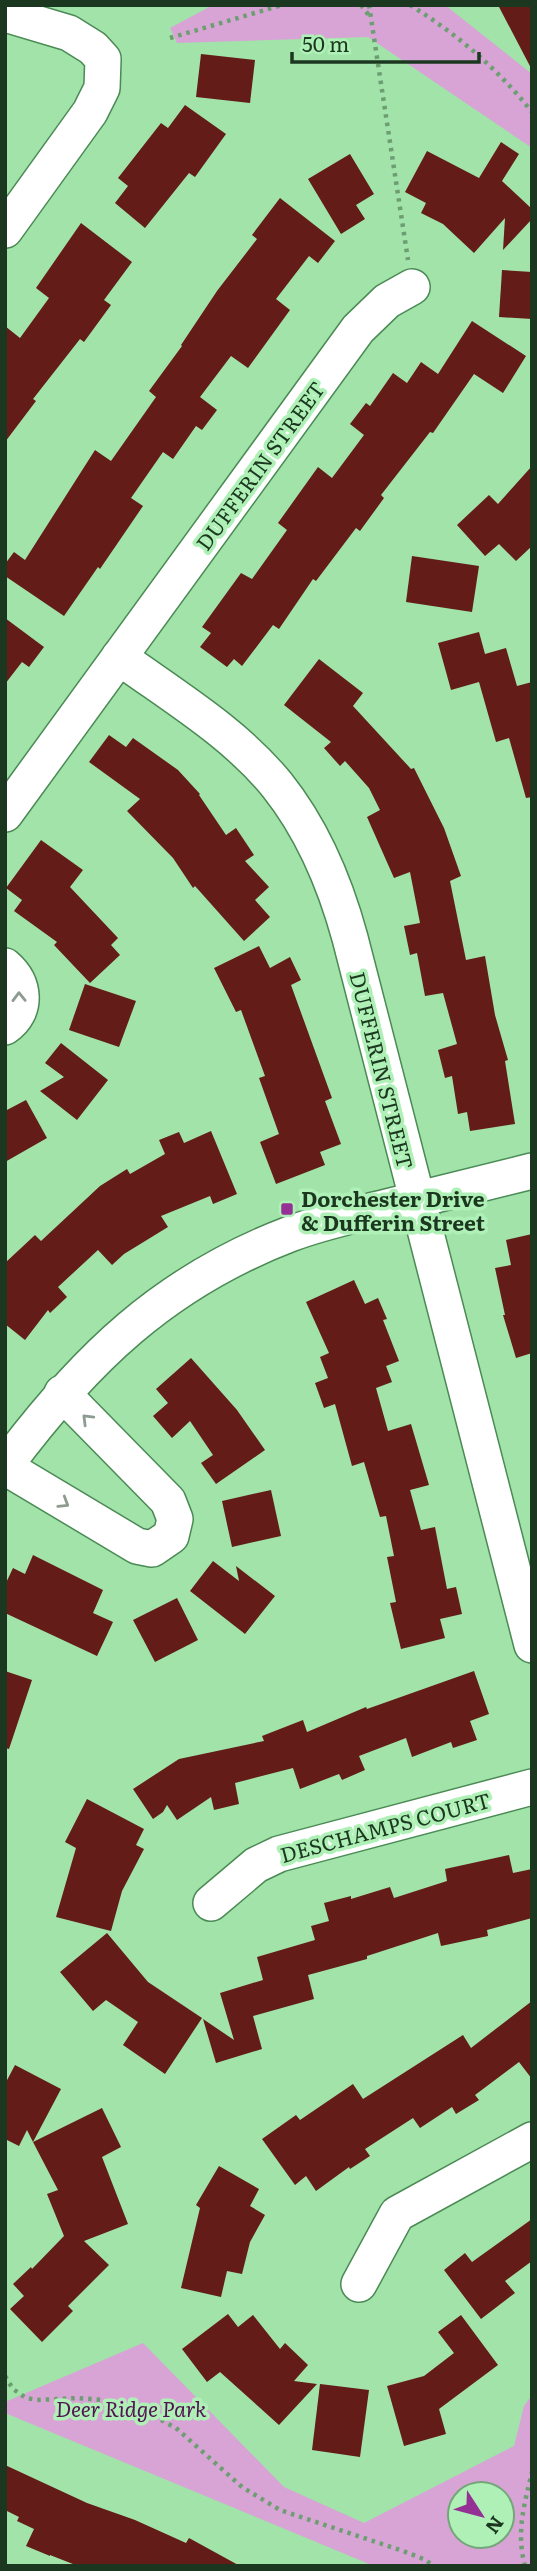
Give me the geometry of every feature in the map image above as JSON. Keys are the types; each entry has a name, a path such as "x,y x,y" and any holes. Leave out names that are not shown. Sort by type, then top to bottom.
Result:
{"street":[{"path":"5,14 82,39 103,60 102,88 90,112 5,230"},
{"name":"DUFFERIN STREET","path":"5,814 358,329 387,301 412,286"},
{"name":"DUFFERIN STREET","path":"119,657 239,746 276,784 307,830 322,860 343,912 532,1645"},
{"path":"5,966 18,982 22,998 15,1017 5,1027"},
{"path":"62,1394 168,1501 175,1519 171,1536 152,1549 137,1546 5,1466 62,1394 102,1352 151,1309 261,1246 309,1227 532,1171"},
{"name":"DESCHAMPS COURT","path":"211,1903 256,1865 279,1854 532,1787"},
{"path":"359,2284 397,2214 532,2140"}],"path":[{"path":"170,38 282,5"},
{"path":"361,5 371,18"},
{"path":"369,5 412,286"},
{"path":"411,5 479,54 509,82 532,112"},
{"path":"5,2376 13,2389 26,2398 103,2400 148,2413 176,2428 242,2487 280,2510 403,2551 426,2560 433,2566"},
{"path":"525,2566 520,2547 521,2516 532,2472"}],"green space":[{"path":"213,5 445,5 532,74 532,148 368,37 177,43 170,28"},
{"name":"Deer Ridge Park","path":"143,2343 284,2487 364,2523 446,2481 446,2550 516,2550 516,2480 448,2480 514,2446 524,2406 532,2395 532,2566 374,2566 5,2413 5,2402"}],"building":[{"path":"498,5 532,5 532,70"},
{"path":"201,54 255,60 250,103 196,97"},
{"path":"185,105 226,134 195,177 189,173 145,228 115,203 128,186 118,178 161,123 168,128"},
{"path":"501,142 519,154 502,181 532,209 532,219 503,250 505,218 474,253 443,224 421,213 426,203 405,192 427,151 479,178"},
{"path":"350,154 374,194 356,205 365,219 341,234 308,179"},
{"path":"280,198 335,241 318,263 309,256 276,299 290,310 248,368 231,356 200,397 217,410 202,430 196,426 173,459 163,452 131,498 143,506 64,616 5,576 5,564 14,552 25,560 95,450 111,461 156,397 149,391 217,291 257,239 252,235"},
{"path":"81,223 132,262 104,300 111,305 84,342 80,339 33,399 36,401 5,442 5,326 20,338 49,298 36,288"},
{"path":"502,270 532,272 532,319 499,317"},
{"path":"472,321 526,356 503,393 474,374 433,433 430,432 381,495 384,498 360,531 356,528 316,581 313,579 279,629 273,625 242,666 234,659 227,667 200,647 211,633 202,627 241,573 252,579 287,530 278,523 318,467 332,478 364,435 350,424 366,403 370,406 393,373 407,383 421,362 438,374"},
{"path":"532,466 532,546 516,561 499,544 485,556 457,525 489,495 498,504"},
{"path":"412,556 479,566 472,612 406,602"},
{"path":"5,618 44,647 29,667 22,662 5,684"},
{"path":"479,632 485,654 506,648 517,686 532,682 532,797 526,798 509,738 496,742 479,682 451,690 438,643"},
{"path":"319,659 363,693 353,706 411,769 414,768 444,828 461,876 450,881 466,960 485,956 495,1015 508,1060 505,1061 515,1124 470,1131 467,1112 458,1114 452,1076 445,1078 438,1050 457,1044 443,993 425,996 417,953 410,955 404,926 420,923 410,872 394,878 367,817 380,810 369,788 345,761 340,766 324,748 331,742 284,705"},
{"path":"109,735 126,747 133,738 178,770 200,794 226,835 236,828 254,855 245,861 269,887 255,900 270,917 244,941 195,886 193,888 173,858 127,811 140,799 89,762"},
{"path":"41,840 83,870 70,887 118,938 111,945 120,955 90,983 54,945 57,942 14,911 22,900 6,888"},
{"path":"259,946 270,968 290,957 301,980 291,985 332,1098 325,1101 341,1144 320,1152 325,1165 276,1184 260,1142 279,1134 259,1078 265,1076 241,1010 236,1012 214,968"},
{"path":"85,984 136,1001 119,1047 69,1030"},
{"path":"61,1043 108,1080 77,1120 40,1091 64,1077 45,1063"},
{"path":"26,1100 47,1138 5,1162 5,1111"},
{"path":"211,1131 237,1194 213,1204 210,1196 161,1216 168,1227 124,1254 112,1265 98,1250 58,1287 67,1297 50,1313 48,1310 25,1340 5,1324 5,1263 35,1235 41,1241 100,1186 127,1169 130,1174 165,1154 159,1140 179,1132 184,1143"},
{"path":"532,1234 532,1353 516,1358 503,1315 495,1268 511,1265 506,1240"},
{"path":"354,1280 365,1304 378,1298 387,1319 383,1320 399,1361 386,1366 392,1382 376,1388 388,1431 411,1424 429,1485 410,1490 421,1530 435,1527 447,1589 456,1587 462,1614 440,1619 445,1638 401,1649 390,1603 396,1602 387,1557 394,1556 386,1516 380,1517 364,1462 352,1466 335,1404 324,1408 315,1383 328,1378 320,1357 329,1353 306,1302"},
{"path":"191,1358 237,1410 265,1450 216,1484 201,1463 213,1455 190,1421 172,1438 153,1416 168,1403 156,1389"},
{"path":"271,1490 281,1536 232,1547 222,1501"},
{"path":"33,1555 103,1590 93,1613 113,1622 97,1656 5,1613 5,1585 13,1568 25,1574"},
{"path":"213,1561 239,1581 236,1566 275,1596 245,1634 190,1591"},
{"path":"177,1598 198,1640 155,1662 133,1620"},
{"path":"5,1671 32,1680 9,1749 5,1748"},
{"path":"474,1671 489,1714 470,1721 477,1740 453,1748 451,1742 412,1757 406,1738 359,1756 365,1770 342,1780 339,1774 300,1789 293,1768 235,1783 239,1804 214,1810 211,1797 177,1820 167,1805 163,1812 153,1819 133,1789 179,1759 264,1741 262,1736 303,1720 307,1732 366,1707 367,1709"},
{"path":"87,1799 144,1829 136,1845 144,1849 122,1891 111,1931 56,1917 76,1848 65,1842"},
{"path":"509,1855 513,1873 532,1869 532,1918 487,1930 488,1936 441,1946 438,1933 367,1956 367,1959 308,1975 314,1999 253,2016 262,2049 216,2063 203,2019 234,2040 220,1993 263,1980 257,1957 315,1940 311,1926 329,1921 324,1903 351,1896 351,1899 390,1887 394,1898 447,1881 445,1869"},
{"path":"107,1933 148,1982 202,2018 165,2074 123,2045 138,2022 106,2000 93,2011 60,1972"},
{"path":"532,2001 532,2079 519,2062 475,2095 479,2100 456,2114 452,2107 420,2128 413,2118 365,2149 370,2156 350,2169 349,2167 316,2191 306,2176 295,2185 262,2139 296,2115 300,2120 353,2084 363,2099 463,2035 471,2048"},
{"path":"15,2065 61,2089 33,2142 27,2130 19,2146 5,2139 5,2084"},
{"path":"102,2108 121,2147 102,2157 128,2224 84,2241 109,2265 68,2306 73,2311 42,2342 10,2309 24,2296 13,2284 64,2236 47,2194 58,2190 33,2142"},
{"path":"219,2166 259,2189 250,2206 265,2215 250,2242 242,2274 227,2271 221,2297 181,2288 200,2208 196,2205"},
{"path":"532,2219 532,2261 505,2281 515,2293 481,2319 444,2270 465,2253 472,2262"},
{"path":"228,2314 238,2327 253,2315 280,2349 285,2343 308,2365 294,2381 317,2384 279,2425 220,2372 207,2382 182,2349"},
{"path":"461,2315 498,2365 439,2409 446,2434 404,2446 387,2386 424,2376 454,2353 438,2332"},
{"path":"320,2384 369,2390 360,2457 312,2450"},
{"path":"5,2465 87,2503 135,2520 186,2543 189,2538 240,2566 78,2566 26,2546 34,2529 17,2521 19,2517 5,2510"}],"place":[{"name":"Dorchester Drive & Dufferin Street","path":"287,1209"}]}
